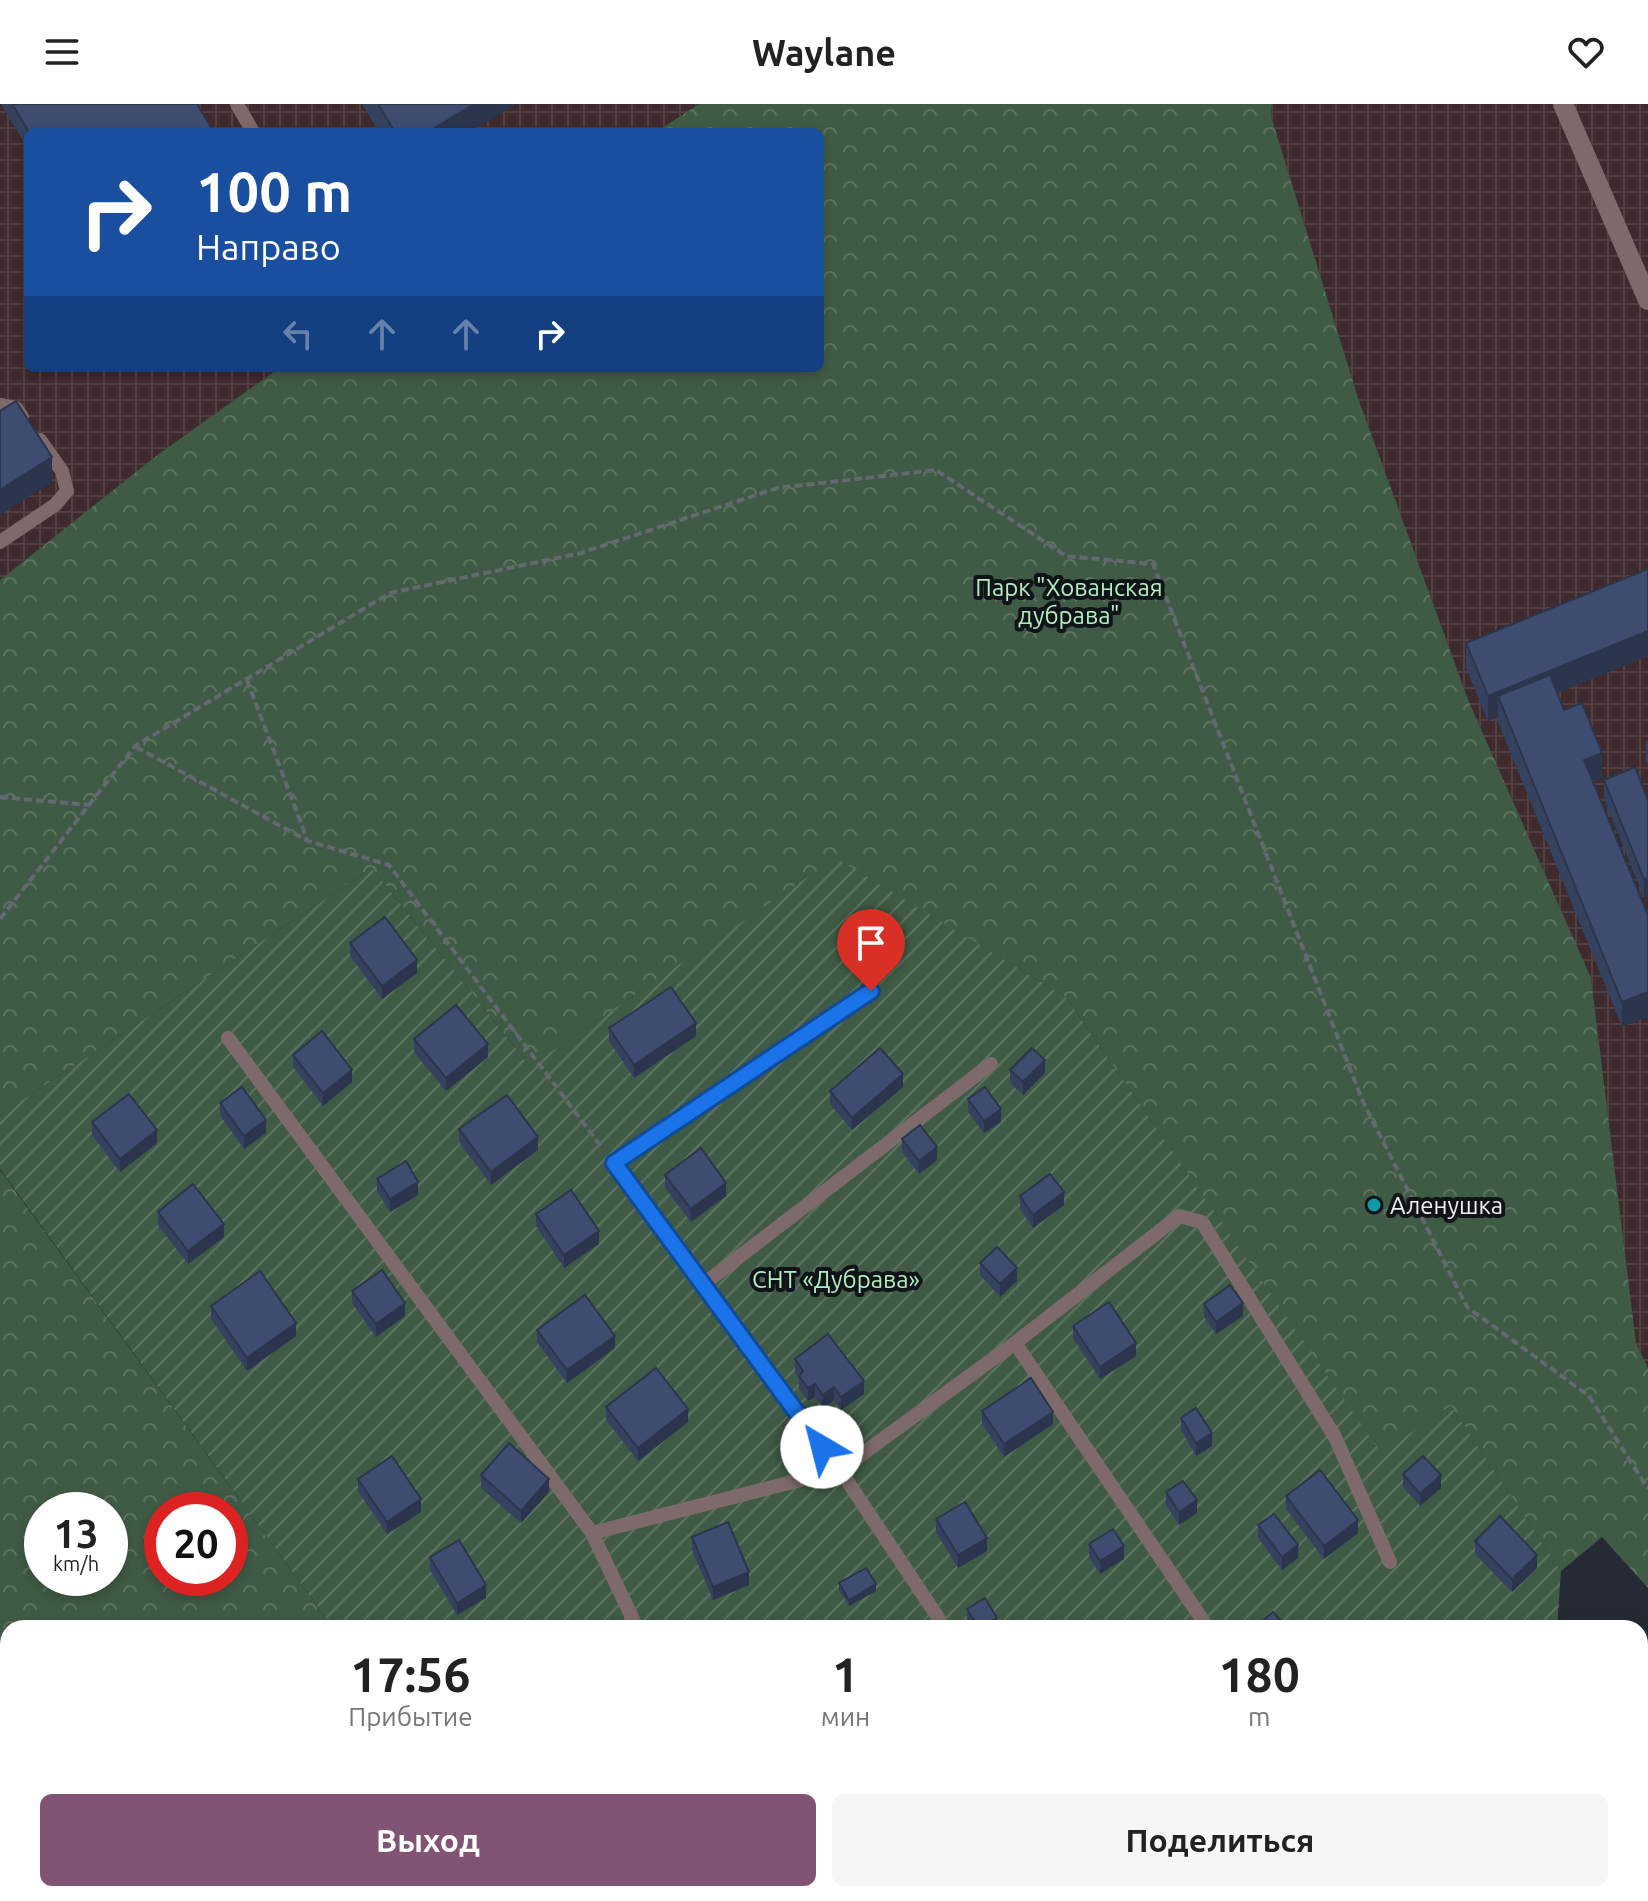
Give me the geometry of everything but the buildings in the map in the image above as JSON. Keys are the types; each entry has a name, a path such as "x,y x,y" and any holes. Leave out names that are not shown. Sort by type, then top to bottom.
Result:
{"street":[{"path":"1563,104 1648,300"}],"lane":[{"path":"237,104 251,128"},
{"path":"0,405 16,408 62,471 67,491 55,505 0,542"},
{"path":"871,991 614,1163 701,1286 840,1470 940,1620"},
{"path":"228,1038 592,1533 633,1620"},
{"path":"701,1286 991,1064"},
{"path":"592,1533 840,1470 1015,1343 1179,1216 1202,1222 1335,1437 1390,1562"},
{"path":"1015,1343 1203,1620"}],"path":[{"path":"0,919 135,746 390,593 581,553 777,488 936,470 1066,556 1153,564 1363,1102 1467,1307 1589,1396 1648,1489"},
{"path":"247,680 308,841"},
{"path":"135,746 308,841 389,865 614,1163"},
{"path":"0,797 89,805"}],"shaded area":[{"path":"0,104 699,104 662,128 24,128 24,372 273,372 156,456 0,580"},
{"path":"1272,104 1648,104 1648,1368 1636,1343 1591,978 1469,702 1358,398 1271,116"}],"green space":[{"name":"Парк \"Хованская дубрава\"","path":"699,104 1272,104 1271,116 1358,398 1469,702 1591,978 1636,1343 1648,1368 1648,1588 1602,1537 1561,1571 1451,1406 1381,1454 1066,997 836,859 530,1066 372,868 0,1115 0,580 156,456 273,372 824,372 824,128 662,128"},
{"name":"СНТ «Дубрава»","path":"836,858 1066,997 1381,1453 1451,1406 1561,1571 1558,1620 327,1620 248,1511 248,1492 234,1492 0,1169 0,1115 372,868 530,1066"},
{"path":"0,1170 234,1492 144,1492 144,1596 248,1596 248,1511 327,1620 0,1620"}],"place":[{"name":"Аленушка","path":"1374,1205"}],"route":[{"path":"822,1447 701,1286 614,1163 871,991"}]}
